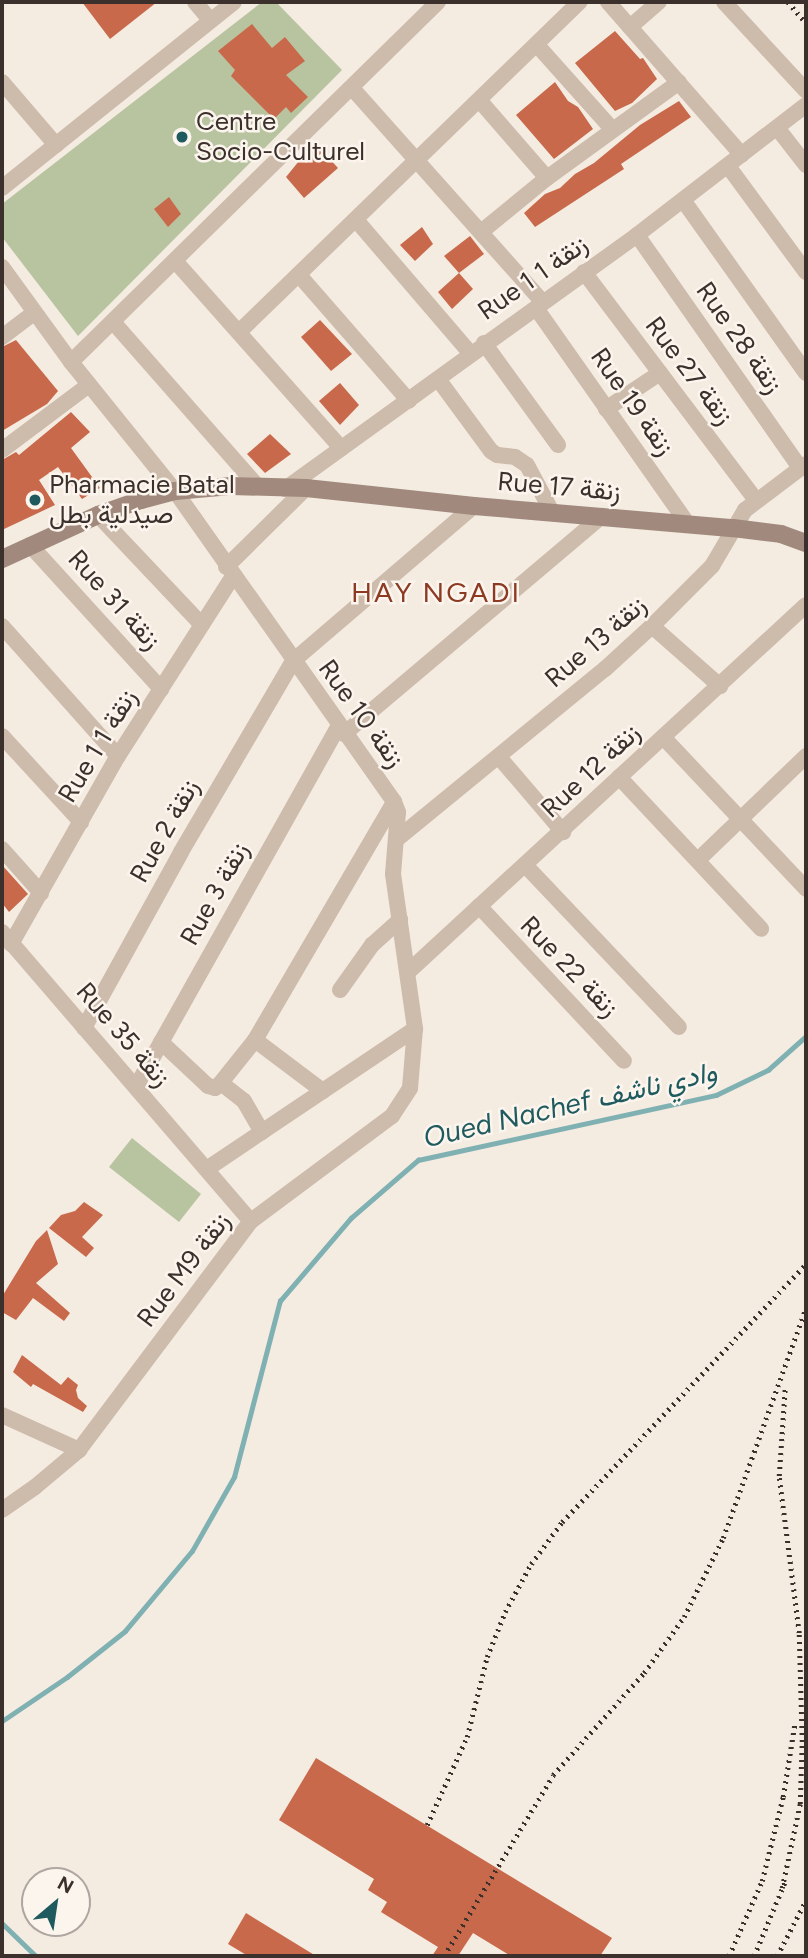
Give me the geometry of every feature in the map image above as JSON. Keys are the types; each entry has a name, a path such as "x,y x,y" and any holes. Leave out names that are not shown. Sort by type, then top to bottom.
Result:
{"street":[{"path":"195,2 210,20"},
{"path":"2,188 234,2"},
{"path":"71,362 114,323 438,2"},
{"path":"240,331 357,221 580,2"},
{"path":"608,2 742,155"},
{"path":"630,27 659,2"},
{"path":"724,2 806,91"},
{"path":"537,45 612,129"},
{"path":"2,82 56,145"},
{"path":"481,232 612,129 679,82"},
{"name":"Rue 19 زنقة","path":"352,88 419,160 539,305 606,409 688,524"},
{"path":"480,101 548,178"},
{"name":"Rue 1 زنقة 1","path":"285,489 637,235 806,105"},
{"path":"778,129 806,165"},
{"path":"728,166 806,272"},
{"path":"683,200 806,373"},
{"path":"357,221 477,349 558,445"},
{"name":"Rue 28 زنقة","path":"637,235 803,466"},
{"path":"176,262 341,448"},
{"name":"Rue 10 زنقة","path":"2,267 89,386 175,491 394,802 399,821 393,874 415,1029"},
{"name":"Rue 27 زنقة","path":"584,272 756,500"},
{"path":"299,275 409,401"},
{"path":"2,337 34,313"},
{"path":"114,323 257,486"},
{"path":"606,409 660,373"},
{"path":"438,379 491,451 497,455 514,457 527,465 552,512"},
{"path":"2,450 89,386"},
{"name":"Rue 13 زنقة","path":"397,839 499,757 652,626 703,577 733,528 756,500 803,466"},
{"name":"Rue 17 زنقة","path":"2,559 98,515 175,491 257,486 306,488 474,506 733,528 781,534 806,542"},
{"path":"230,572 306,488"},
{"name":"Rue 2 زنقة","path":"84,1028 181,852 293,661 474,506"},
{"path":"98,515 202,625"},
{"path":"342,730 601,516"},
{"name":"Rue 31 زنقة","path":"30,545 161,688"},
{"name":"Rue 1 زنقة 1","path":"7,938 41,893 118,756 202,625 230,572"},
{"name":"Rue 12 زنقة","path":"408,972 563,832 806,605"},
{"path":"2,626 118,756"},
{"path":"652,626 720,686"},
{"name":"Rue 3 زنقة","path":"136,1087 342,730"},
{"path":"2,736 81,822"},
{"path":"663,737 806,889"},
{"path":"698,860 806,756"},
{"path":"499,757 563,832"},
{"path":"619,778 761,929"},
{"path":"161,1042 208,1086 215,1088 221,1083 255,1040 394,802"},
{"path":"2,849 41,893"},
{"path":"526,866 679,1027"},
{"name":"Rue 22 زنقة","path":"479,906 624,1060"},
{"path":"340,990 372,945 400,920"},
{"name":"Rue 35 زنقة","path":"7,938 251,1221"},
{"path":"207,1169 415,1029"},
{"name":"Rue M9 زنقة","path":"2,1510 35,1487 79,1450 251,1221 392,1116 410,1088 415,1029"},
{"path":"255,1040 323,1091"},
{"path":"221,1083 244,1101 262,1132"},
{"path":"2,1415 79,1450"}],"green space":[{"name":"Centre Socio-Culturel","path":"262,2 276,2 342,70 78,336 2,237 2,204"},
{"path":"132,1138 201,1194 179,1222 109,1167"}],"building":[{"path":"82,2 157,2 110,39"},
{"path":"252,24 272,48 285,37 305,61 286,75 308,97 291,113 286,107 274,119 231,76 235,70 218,51"},
{"path":"615,31 640,59 643,58 657,79 632,103 615,111 575,63"},
{"path":"555,82 568,101 578,107 593,129 554,159 516,115"},
{"path":"679,101 691,117 621,164 624,169 535,227 524,213 545,194 560,188 640,125"},
{"path":"318,146 338,168 304,198 286,177 299,161"},
{"path":"169,197 181,214 168,227 154,209"},
{"path":"422,227 433,244 415,261 400,245"},
{"path":"470,236 484,254 459,273 444,256"},
{"path":"459,273 473,289 452,309 438,292"},
{"path":"320,320 352,354 331,371 301,337"},
{"path":"16,340 58,391 47,404 2,431 2,347"},
{"path":"340,383 359,405 340,425 319,401"},
{"path":"71,412 90,432 71,448 100,488 82,499 58,467 39,480 55,505 2,530 2,460 16,452 19,455"},
{"path":"270,434 291,454 265,473 247,454"},
{"path":"2,865 28,894 9,912 2,903"},
{"path":"84,1202 103,1215 82,1237 94,1248 86,1257 49,1228 61,1215 75,1211"},
{"path":"47,1230 58,1264 36,1283 70,1313 64,1321 33,1298 16,1320 2,1312 3,1295 36,1241"},
{"path":"22,1355 61,1385 68,1377 78,1385 78,1398 87,1406 83,1412 33,1384 31,1387 13,1372"},
{"path":"316,1758 612,1938 600,1956 511,1956 473,1933 458,1956 432,1956 438,1947 381,1912 387,1902 368,1890 374,1879 279,1820"},
{"path":"246,1913 316,1956 248,1956 228,1944"}],"waterway":[{"name":"Oued Nachef وادي ناشف","path":"2,1721 67,1677 125,1631 192,1551 234,1477 280,1301 351,1218 418,1160 716,1095 768,1070 806,1036"},
{"name":"Oued Nachef وادي ناشف","path":"2,1923 36,1956"}],"railway":[{"path":"788,2 806,23"},
{"path":"427,1825 467,1737 487,1657 505,1612 531,1564 562,1522 806,1264"},
{"path":"444,1956 553,1775 644,1673 684,1617 723,1538 806,1308"},
{"path":"782,1888 800,1804 802,1742 799,1633 779,1476 785,1388"},
{"path":"729,1956 762,1881 783,1797 795,1722"},
{"path":"754,1956 786,1879"},
{"path":"777,1956 806,1900"}],"place":[{"name":"Centre Socio-Culturel","path":"182,137"},
{"name":"Pharmacie Batal صيدلية بطل","path":"35,500"}],"district":[{"name":"HAY NGADI","path":"436,592"}]}
